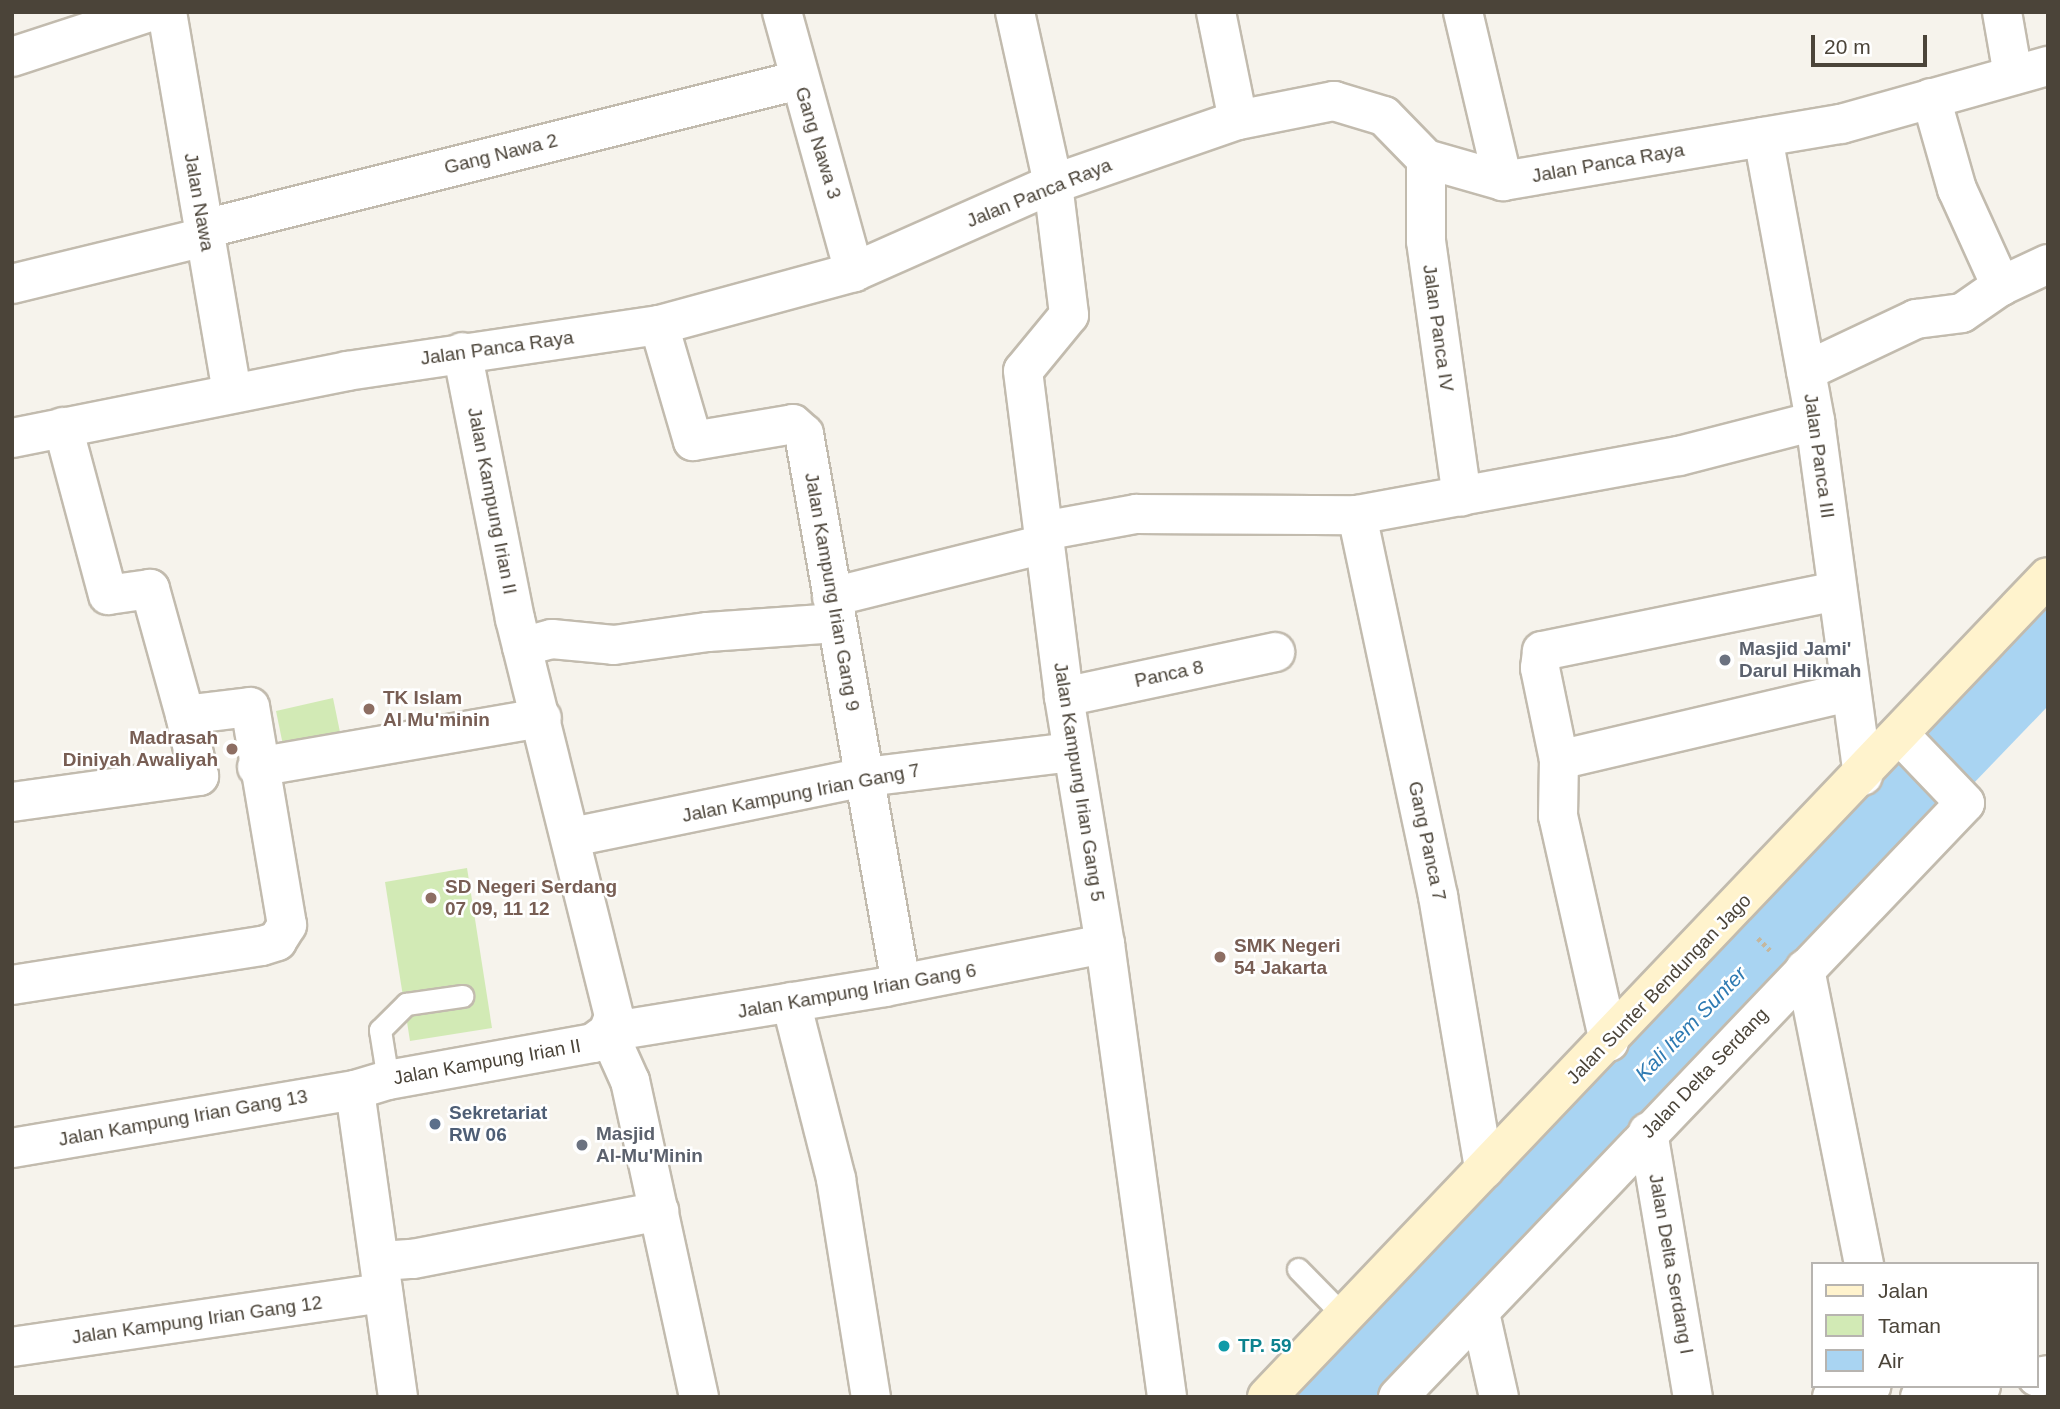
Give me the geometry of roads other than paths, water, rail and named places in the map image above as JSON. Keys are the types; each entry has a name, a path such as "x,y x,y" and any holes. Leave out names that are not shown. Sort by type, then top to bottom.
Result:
{"street":[{"path":"12,57 150,12"},
{"name":"Jalan Nawa","path":"167,12 232,392"},
{"name":"Gang Nawa 3","path":"782,12 854,272"},
{"name":"Jalan Kampung Irian Gang 5","path":"1015,12 1053,184 1069,315 1023,371 1064,697 1105,944 1167,1397"},
{"path":"1216,12 1238,120"},
{"path":"1463,12 1503,181"},
{"path":"2002,12 2031,70"},
{"name":"Jalan Panca Raya","path":"12,438 232,392 462,352 659,325 854,272 1053,184 1238,120 1334,102 1384,116 1426,159 1503,181 1841,124 2031,70"},
{"name":"Gang Nawa 2","path":"12,284 799,80"},
{"path":"1931,98 1956,189 2001,286"},
{"name":"Jalan Panca III","path":"1763,138 1815,421 1849,692 1863,776"},
{"name":"Jalan Panca IV","path":"1426,159 1426,241 1462,496"},
{"path":"1806,371 1916,318 1962,313 2001,286 2048,264"},
{"name":"Jalan Kampung Irian Gang 9","path":"659,325 688,438 702,440 793,424 804,435 901,984"},
{"name":"Jalan Kampung Irian II","path":"371,1085 593,1043 608,1032 614,1016 572,837 522,647 462,352"},
{"path":"522,647 552,639 614,645 741,629 834,610 1044,538 1136,514 1357,515 1679,456 1815,421"},
{"path":"12,802 199,776 150,589 108,595 63,427"},
{"name":"Gang Panca 7","path":"1357,515 1438,896 1484,1169"},
{"name":"Jalan Sunter Bendungan Jago","path":"1267,1397 1863,776 1903,739 2048,577"},
{"path":"1609,1042 1558,816 1559,760 1540,668 1542,651 1836,591"},
{"name":"Panca 8","path":"1064,697 1275,652"},
{"path":"1559,760 1849,692"},
{"path":"12,985 277,941 287,926 257,767 250,707 185,715"},
{"path":"257,767 542,719"},
{"name":"Jalan Delta Serdang","path":"1398,1397 1648,1132 1790,962 1965,803 1903,739"},
{"name":"Jalan Kampung Irian Gang 7","path":"572,837 865,777 1073,752"},
{"name":"Jalan Kampung Irian Gang 6","path":"608,1032 901,984 1105,944"},
{"path":"1790,962 1864,1262"},
{"path":"791,1002 836,1179 871,1397"},
{"path":"608,1032 630,1081 699,1397"},
{"path":"371,1085 382,1277 398,1397"},
{"name":"Jalan Kampung Irian Gang 13","path":"12,1147 371,1085"},
{"name":"Jalan Delta Serdang I","path":"1648,1132 1693,1397"},
{"name":"Jalan Kampung Irian Gang 12","path":"12,1347 382,1277 413,1259 659,1211"},
{"path":"1480,1313 1499,1397"},
{"path":"1832,1397 1866,1388"},
{"path":"1880,1388 1910,1397"},
{"path":"1920,1397 1970,1388"}],"lane":[{"path":"371,1085 380,1030 406,1004 462,996"},
{"path":"1298,1269 1344,1316"}],"water":[{"name":"Kali Item Sunter","path":"2048,606 2048,706 1383,1397 1292,1397"}],"place":[{"name":"Masjid Jami' Darul Hikmah","path":"1725,660"},
{"name":"TK Islam Al Mu'minin","path":"369,709"},
{"name":"Madrasah Diniyah Awaliyah","path":"232,749"},
{"name":"SD Negeri Serdang 07 09, 11 12","path":"431,898"},
{"name":"SMK Negeri 54 Jakarta","path":"1220,957"},
{"name":"Sekretariat RW 06","path":"435,1124"},
{"name":"Masjid Al-Mu'Minin","path":"582,1145"},
{"name":"TP. 59","path":"1224,1346"}]}
